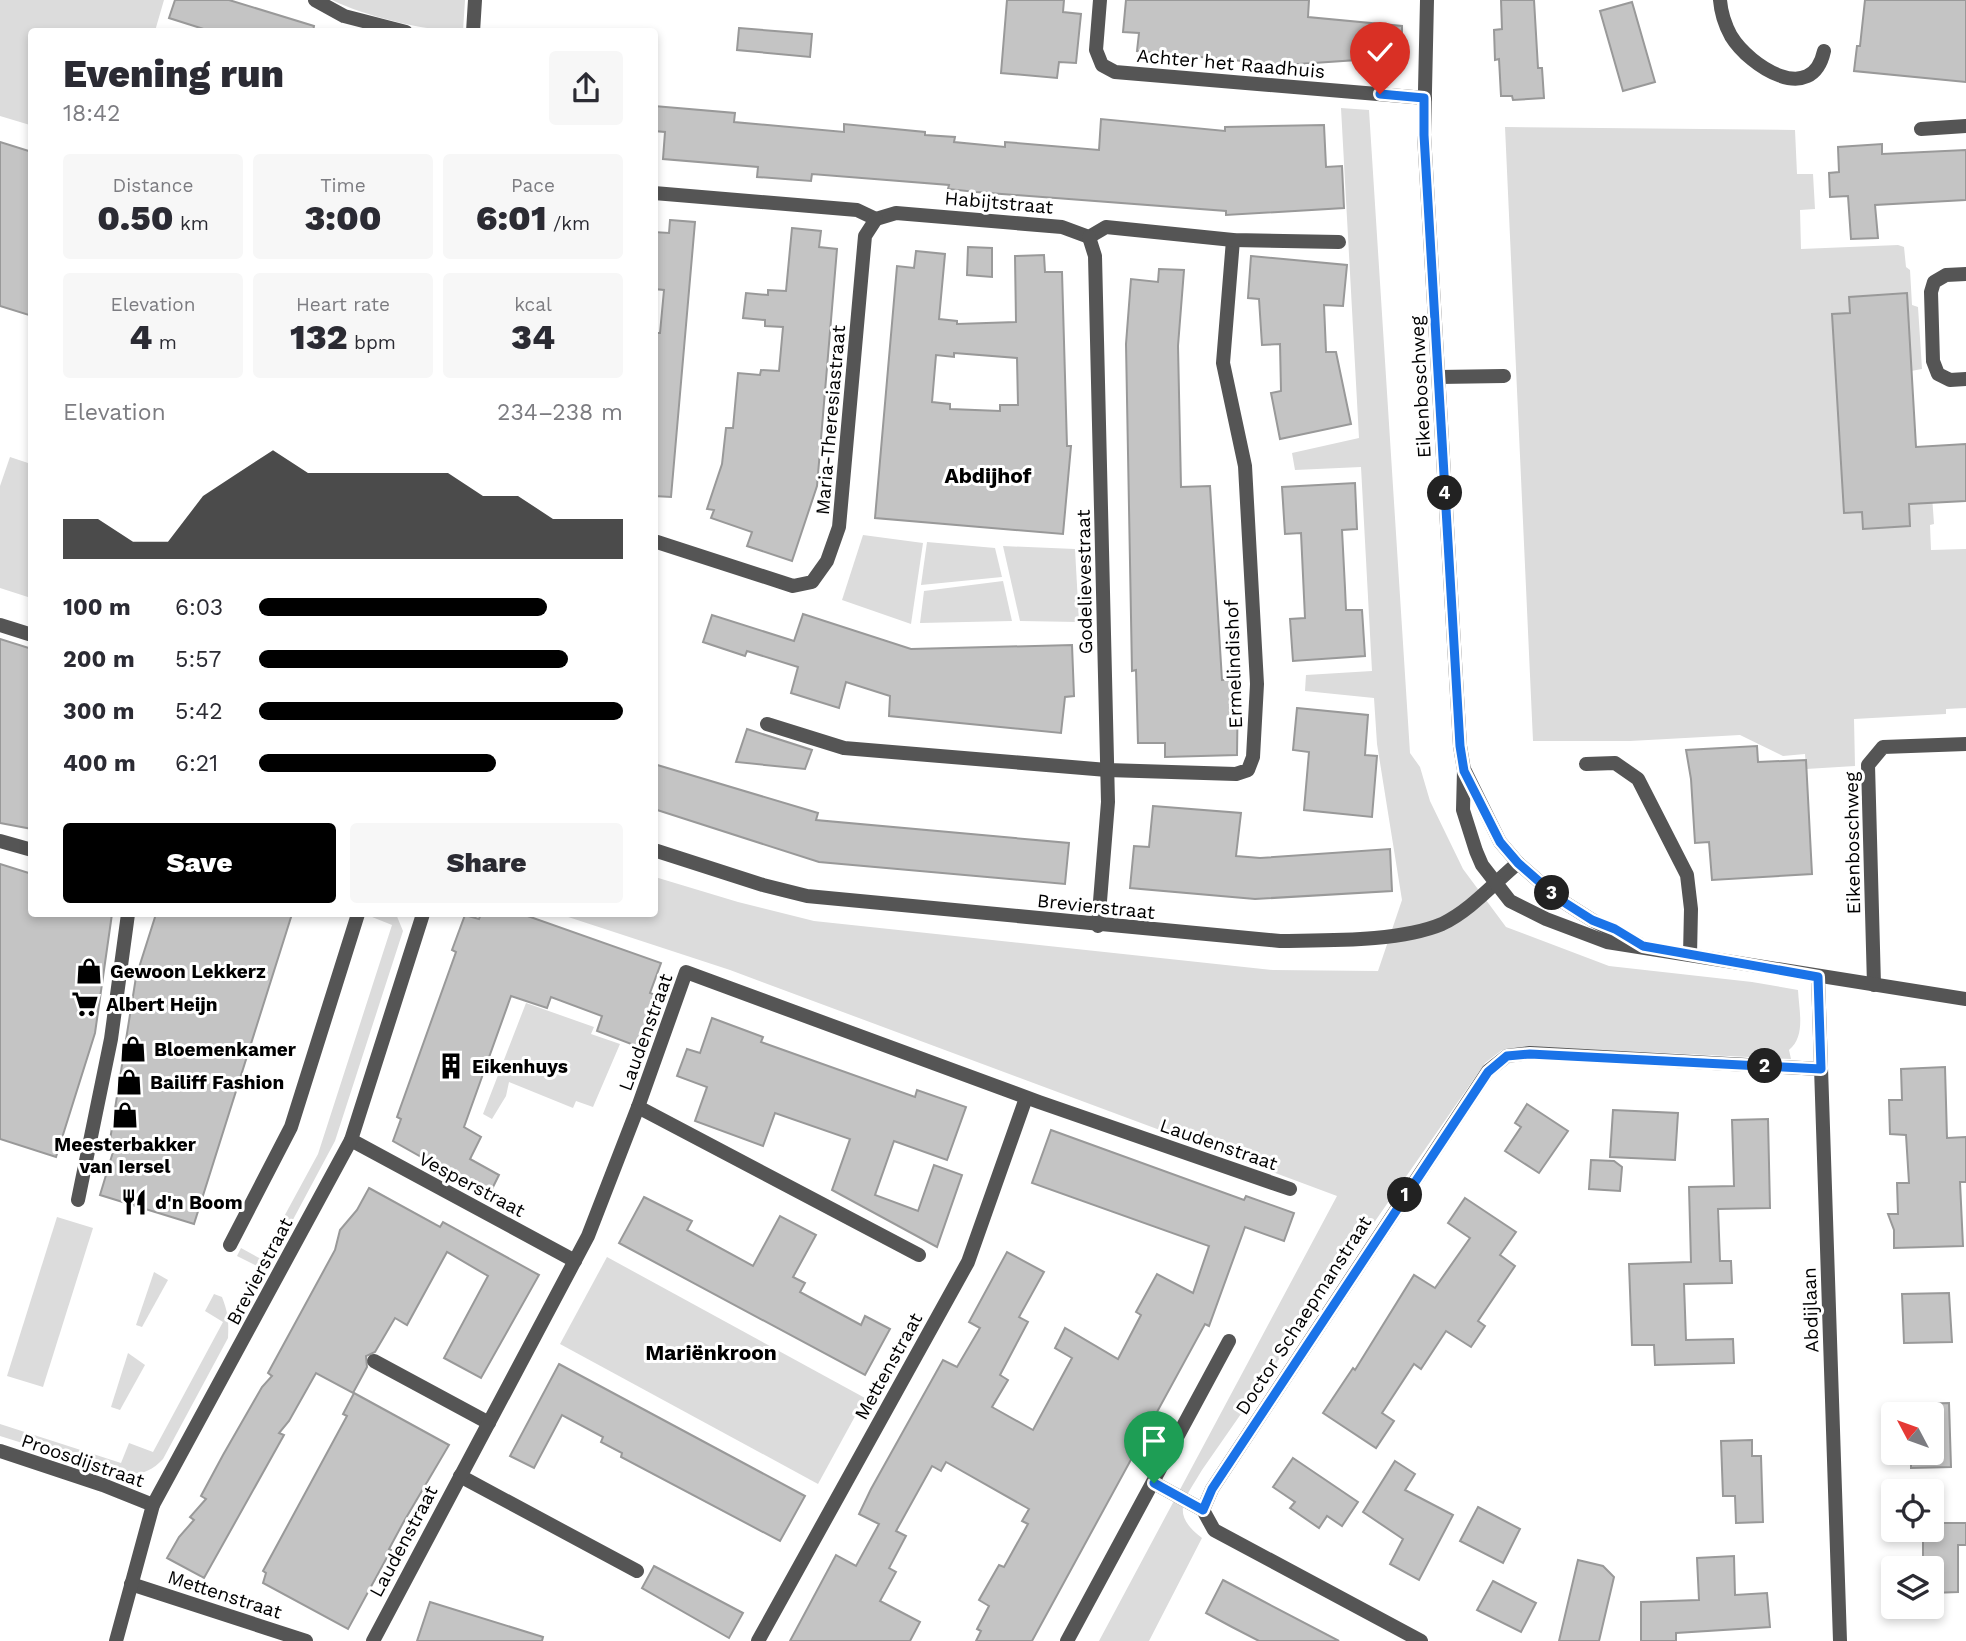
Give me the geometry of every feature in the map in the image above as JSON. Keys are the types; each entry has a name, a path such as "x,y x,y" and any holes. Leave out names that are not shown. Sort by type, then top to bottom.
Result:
{"street":[{"path":"315,0 344,16 390,28"},
{"path":"473,28 475,0"},
{"name":"Achter het Raadhuis","path":"1100,0 1096,50 1101,65 1115,72 1424,98"},
{"name":"Eikenboschweg","path":"1427,0 1424,135 1460,746 1464,771 1464,810 1482,865 1510,901 1546,919 1607,942 1966,999"},
{"path":"1720,0 1721,13 1731,36 1765,71 1790,79 1812,75 1821,65 1824,51"},
{"path":"1921,128 1966,126"},
{"name":"Habijtstraat","path":"658,193 857,210 876,219 896,213 1062,227 1089,237"},
{"name":"Maria-Theresiastraat","path":"658,542 793,586 812,582 827,561 839,527 865,236 876,219"},
{"path":"1089,237 1106,227 1233,240 1339,242"},
{"name":"Godelievestraat","path":"1089,237 1095,256 1108,802 1098,926"},
{"name":"Ermelindishof","path":"767,724 844,748 1107,771 1236,774 1248,770 1253,757 1257,684 1245,466 1223,363 1233,240"},
{"path":"1966,274 1946,275 1934,282 1931,292 1933,360 1938,374 1950,380 1966,379"},
{"path":"1439,377 1504,376"},
{"path":"0,625 28,634"},
{"name":"Eikenboschweg","path":"1874,985 1868,765 1883,747 1966,744"},
{"path":"1586,764 1615,763 1638,779 1687,875 1691,909 1689,955"},
{"name":"Eikenboschweg","path":"1464,771 1500,842 1518,863 1570,906 1643,946"},
{"path":"0,841 28,849"},
{"name":"Brevierstraat","path":"658,851 763,885 807,896 1098,926 1280,941 1342,940 1404,934 1442,923 1480,897 1518,863"},
{"path":"78,1200 111,1039 128,917"},
{"path":"230,1245 291,1127 357,917"},
{"name":"Brevierstraat","path":"116,1641 153,1505 351,1140 422,917"},
{"name":"Laudenstraat","path":"373,1641 575,1261 638,1107 686,972 1026,1098 1290,1189"},
{"name":"Abdijlaan","path":"1818,977 1840,1641"},
{"name":"Doctor Schaepmanstraat","path":"1203,1510 1212,1489 1416,1178 1488,1072 1507,1056 1530,1054 1821,1069"},
{"name":"Mettenstraat","path":"758,1641 968,1262 1026,1098"},
{"path":"638,1107 919,1255"},
{"name":"Vesperstraat","path":"351,1140 575,1261"},
{"path":"1067,1641 1229,1340"},
{"path":"374,1361 489,1423"},
{"name":"Proosdijstraat","path":"0,1451 103,1485 153,1505"},
{"path":"460,1476 637,1571"},
{"path":"1154,1483 1203,1510 1214,1530 1422,1641"},
{"name":"Mettenstraat","path":"131,1584 306,1641"}],"shaded area":[{"path":"0,0 164,0 156,28 28,28 28,124 0,116"},
{"path":"332,0 465,0 463,28 427,28 361,12"},
{"path":"1341,108 1369,110 1410,753 1420,767 1430,801 1463,869 1506,927 1609,966 1752,982 1798,990 1800,1030 1798,1038 1789,1050 1791,1059 1538,1047 1502,1050 1485,1063 1190,1489 1183,1513 1192,1529 1202,1538 1149,1641 1099,1641 1337,1196 730,970 568,917 658,917 658,878 814,921 1273,970 1378,971 1402,900 1377,744 1374,698 1305,691 1306,675 1372,671 1361,467 1295,470 1292,453 1359,438"},
{"path":"1505,127 1795,130 1797,174 1813,174 1815,209 1800,210 1801,249 1898,245 1904,247 1906,267 1910,270 1912,305 1918,307 1922,369 1911,371 1915,448 1929,452 1934,524 1930,525 1931,550 1966,549 1966,708 1946,709 1946,714 1854,719 1855,766 1806,769 1805,754 1783,756 1740,735 1630,741 1533,741"},
{"path":"10,457 28,463 28,597 0,588 0,486"},
{"path":"863,535 923,543 911,624 842,600"},
{"path":"927,542 995,548 1002,577 921,585"},
{"path":"1003,546 1075,549 1079,622 1020,621"},
{"path":"1003,581 1012,621 920,623 924,591"},
{"path":"372,917 397,917 403,931 335,1141 272,1259 261,1268 237,1256 241,1248 261,1259 318,1154 392,925"},
{"path":"526,1003 594,1027 591,1034 620,1044 593,1107 576,1101 573,1108 509,1082 506,1096 492,1119 483,1114"},
{"path":"57,1217 93,1228 43,1387 7,1376"},
{"path":"607,1257 865,1398 818,1484 560,1344"},
{"path":"154,1272 168,1280 142,1327 136,1325"},
{"path":"214,1294 222,1297 224,1302 228,1317 228,1338 163,1459 153,1468 138,1474 118,1473 0,1436 0,1424 121,1463 129,1443 153,1452 223,1322 205,1311"},
{"path":"128,1353 145,1365 120,1410 111,1407"}],"building":[{"path":"175,0 229,0 314,26 200,28 169,18"},
{"path":"1007,0 1064,0 1063,12 1081,14 1076,63 1059,62 1057,78 1001,73"},
{"path":"1126,0 1309,0 1308,17 1402,26 1402,38 1356,42 1357,60 1284,65 1137,51 1139,33 1123,32"},
{"path":"1501,0 1534,0 1538,68 1542,68 1544,98 1513,100 1512,96 1501,96 1499,59 1495,60 1494,30 1502,29"},
{"path":"1865,0 1966,0 1966,82 1854,71 1857,46 1860,46"},
{"path":"1632,2 1655,82 1623,91 1600,11"},
{"path":"739,28 812,34 810,57 737,50"},
{"path":"658,106 735,113 734,122 844,132 844,124 925,132 925,135 955,137 954,142 1005,147 1005,142 1099,150 1101,119 1225,131 1225,127 1324,125 1326,167 1342,166 1344,208 1226,215 1226,211 948,189 949,185 812,174 811,181 757,177 758,167 663,159 665,132 658,131"},
{"path":"0,142 28,151 28,315 0,306"},
{"path":"1882,144 1882,154 1966,150 1966,200 1875,205 1878,238 1851,239 1848,196 1830,197 1829,173 1839,172 1838,147"},
{"path":"670,220 695,222 671,497 658,496 658,333 664,290 658,289 658,232 669,233"},
{"path":"792,228 821,231 819,247 837,249 817,486 792,561 747,546 752,532 711,518 714,510 707,509 722,464 726,428 733,428 738,373 760,375 761,370 779,371 783,327 765,326 765,320 743,318 746,293 768,295 768,290 786,291"},
{"path":"968,247 992,248 992,277 967,275"},
{"path":"916,251 945,254 939,319 957,321 957,324 1016,322 1015,256 1044,255 1045,272 1062,272 1067,446 1071,446 1063,534 875,518 897,266 914,268","holes":["954,353 1017,358 1018,405 1000,405 1000,411 950,409 950,404 932,402 936,355 954,357"]},
{"path":"1251,256 1347,265 1343,306 1324,305 1326,352 1336,352 1351,424 1280,439 1271,393 1281,391 1280,344 1262,345 1259,299 1248,298"},
{"path":"1159,269 1184,270 1178,346 1181,487 1210,486 1222,680 1238,680 1237,755 1165,757 1165,743 1138,743 1136,670 1132,671 1126,344 1131,279 1158,282"},
{"path":"1907,293 1916,447 1966,444 1966,501 1909,504 1910,526 1863,529 1862,512 1844,513 1832,314 1850,313 1849,297"},
{"path":"1355,483 1357,529 1342,530 1346,610 1362,610 1365,656 1293,661 1290,619 1305,618 1301,533 1285,534 1282,487"},
{"path":"803,614 911,649 1072,645 1074,696 1065,697 1061,733 889,716 890,696 846,682 839,708 791,693 798,667 747,651 745,656 703,642 712,615 794,641"},
{"path":"0,639 28,648 28,828 0,823"},
{"path":"1297,708 1368,715 1365,755 1377,756 1372,817 1304,810 1309,752 1293,750"},
{"path":"747,729 812,750 805,769 736,762"},
{"path":"1757,746 1758,762 1806,760 1812,874 1712,880 1709,842 1695,843 1691,779 1686,750"},
{"path":"658,765 818,813 816,820 1069,843 1065,884 819,862 658,810"},
{"path":"1153,806 1241,813 1236,856 1260,858 1390,849 1392,891 1255,899 1130,888 1134,846 1149,847"},
{"path":"0,864 28,873 28,917 112,917 95,1033 56,1157 0,1139"},
{"path":"155,917 291,917 194,1224 100,1195 116,1142 110,1140 136,977"},
{"name":"Eikenhuys","path":"464,917 531,917 661,963 650,993 658,996 639,1047 597,1031 602,1016 551,997 547,1008 511,996 464,1127 481,1137 470,1159 499,1175 489,1195 393,1141 401,1119 397,1117 456,952 452,950"},
{"path":"712,1018 763,1037 761,1042 915,1097 917,1090 966,1107 947,1160 894,1141 875,1195 918,1211 934,1165 962,1175 937,1247 832,1190 850,1139 775,1113 763,1146 695,1121 707,1087 677,1076 687,1049 700,1053"},
{"path":"1945,1067 1947,1138 1966,1137 1966,1182 1960,1182 1963,1246 1894,1248 1894,1230 1888,1214 1898,1214 1897,1183 1909,1183 1906,1135 1890,1134 1889,1100 1902,1100 1901,1069"},
{"path":"1527,1104 1568,1131 1539,1173 1505,1151 1521,1127 1515,1123"},
{"path":"1613,1110 1678,1113 1675,1160 1610,1157"},
{"path":"1768,1119 1770,1208 1718,1209 1720,1261 1731,1261 1732,1283 1684,1284 1686,1340 1733,1339 1734,1363 1655,1365 1654,1345 1632,1345 1629,1264 1691,1262 1689,1187 1734,1186 1732,1120"},
{"path":"1051,1130 1244,1200 1246,1196 1294,1213 1284,1241 1245,1227 1209,1326 1205,1324 1032,1641 976,1641 981,1631 977,1629 989,1606 979,1600 999,1565 1004,1567 1028,1524 1022,1521 1029,1509 946,1462 941,1471 932,1466 896,1531 906,1536 889,1568 896,1572 880,1601 920,1622 910,1641 790,1641 836,1555 856,1566 879,1524 859,1514 871,1489 943,1360 957,1367 980,1328 969,1322 1007,1252 1044,1272 1019,1317 1028,1322 1000,1375 1008,1380 992,1407 1033,1430 1072,1358 1055,1348 1065,1328 1118,1359 1141,1315 1136,1312 1157,1274 1193,1293 1209,1246 1032,1183"},
{"path":"1591,1160 1614,1161 1622,1167 1620,1191 1589,1189"},
{"path":"369,1188 440,1227 443,1222 539,1275 481,1378 444,1358 488,1276 447,1252 407,1325 395,1318 375,1352 366,1356 367,1367 353,1393 316,1373 289,1421 279,1433 284,1435 204,1578 167,1558 179,1537 194,1520 190,1517 206,1499 201,1496 262,1387 272,1376 268,1373 335,1250 340,1230 357,1210"},
{"path":"644,1197 692,1221 687,1230 753,1266 780,1216 816,1235 793,1277 805,1283 800,1292 861,1325 865,1316 890,1329 865,1375 619,1243"},
{"path":"1465,1198 1516,1232 1500,1255 1515,1266 1478,1321 1485,1326 1471,1347 1446,1331 1421,1369 1414,1364 1382,1413 1394,1421 1376,1448 1323,1413 1353,1368 1355,1370 1414,1275 1435,1288 1470,1238 1448,1223"},
{"path":"1949,1293 1952,1342 1904,1343 1902,1294"},
{"path":"559,1364 805,1496 780,1541 621,1457 622,1453 601,1442 603,1437 562,1415 534,1468 510,1456"},
{"path":"354,1393 449,1445 403,1523 348,1629 263,1583 266,1573 263,1571 347,1416 343,1414"},
{"path":"1944,1403 1949,1403 1951,1467 1911,1468 1911,1465 1944,1465"},
{"path":"1752,1440 1752,1456 1761,1456 1763,1522 1736,1523 1735,1496 1723,1496 1721,1441"},
{"path":"1293,1458 1358,1502 1342,1526 1327,1516 1319,1528 1290,1508 1295,1502 1273,1487"},
{"path":"1395,1461 1415,1474 1405,1490 1453,1515 1419,1580 1390,1564 1403,1539 1363,1512"},
{"path":"1478,1507 1520,1529 1503,1563 1460,1541"},
{"path":"1944,1523 1966,1523 1966,1545 1958,1545 1958,1592 1944,1593 1944,1556 1923,1556 1923,1542 1944,1542"},
{"path":"1734,1556 1735,1595 1767,1593 1770,1627 1676,1633 1676,1641 1641,1641 1641,1602 1699,1600 1697,1558"},
{"path":"1578,1560 1603,1566 1614,1577 1599,1641 1559,1641"},
{"path":"654,1566 743,1613 729,1638 642,1588"},
{"path":"1223,1580 1339,1641 1259,1641 1232,1627 1206,1613"},
{"path":"1493,1581 1536,1603 1521,1632 1477,1610"},
{"path":"430,1602 543,1637 542,1641 417,1641"}],"place":[{"name":"Gewoon Lekkerz","path":"89,971"},
{"name":"Albert Heijn","path":"85,1004"},
{"name":"Bloemenkamer","path":"133,1049"},
{"name":"Eikenhuys","path":"451,1066"},
{"name":"Bailiff Fashion","path":"129,1082"},
{"name":"Meesterbakker van Iersel","path":"125,1115"},
{"name":"d'n Boom","path":"134,1202"}],"district":[{"name":"Abdijhof","path":"988,476"},
{"name":"Mariënkroon","path":"711,1353"}],"route":[{"path":"1154,1483 1203,1510 1212,1489 1416,1178 1488,1072 1507,1056 1530,1054 1821,1069 1818,977 1643,946 1615,929 1592,920 1559,899 1518,863 1500,842 1464,771 1460,746 1436,343 1424,98 1380,94"}]}
